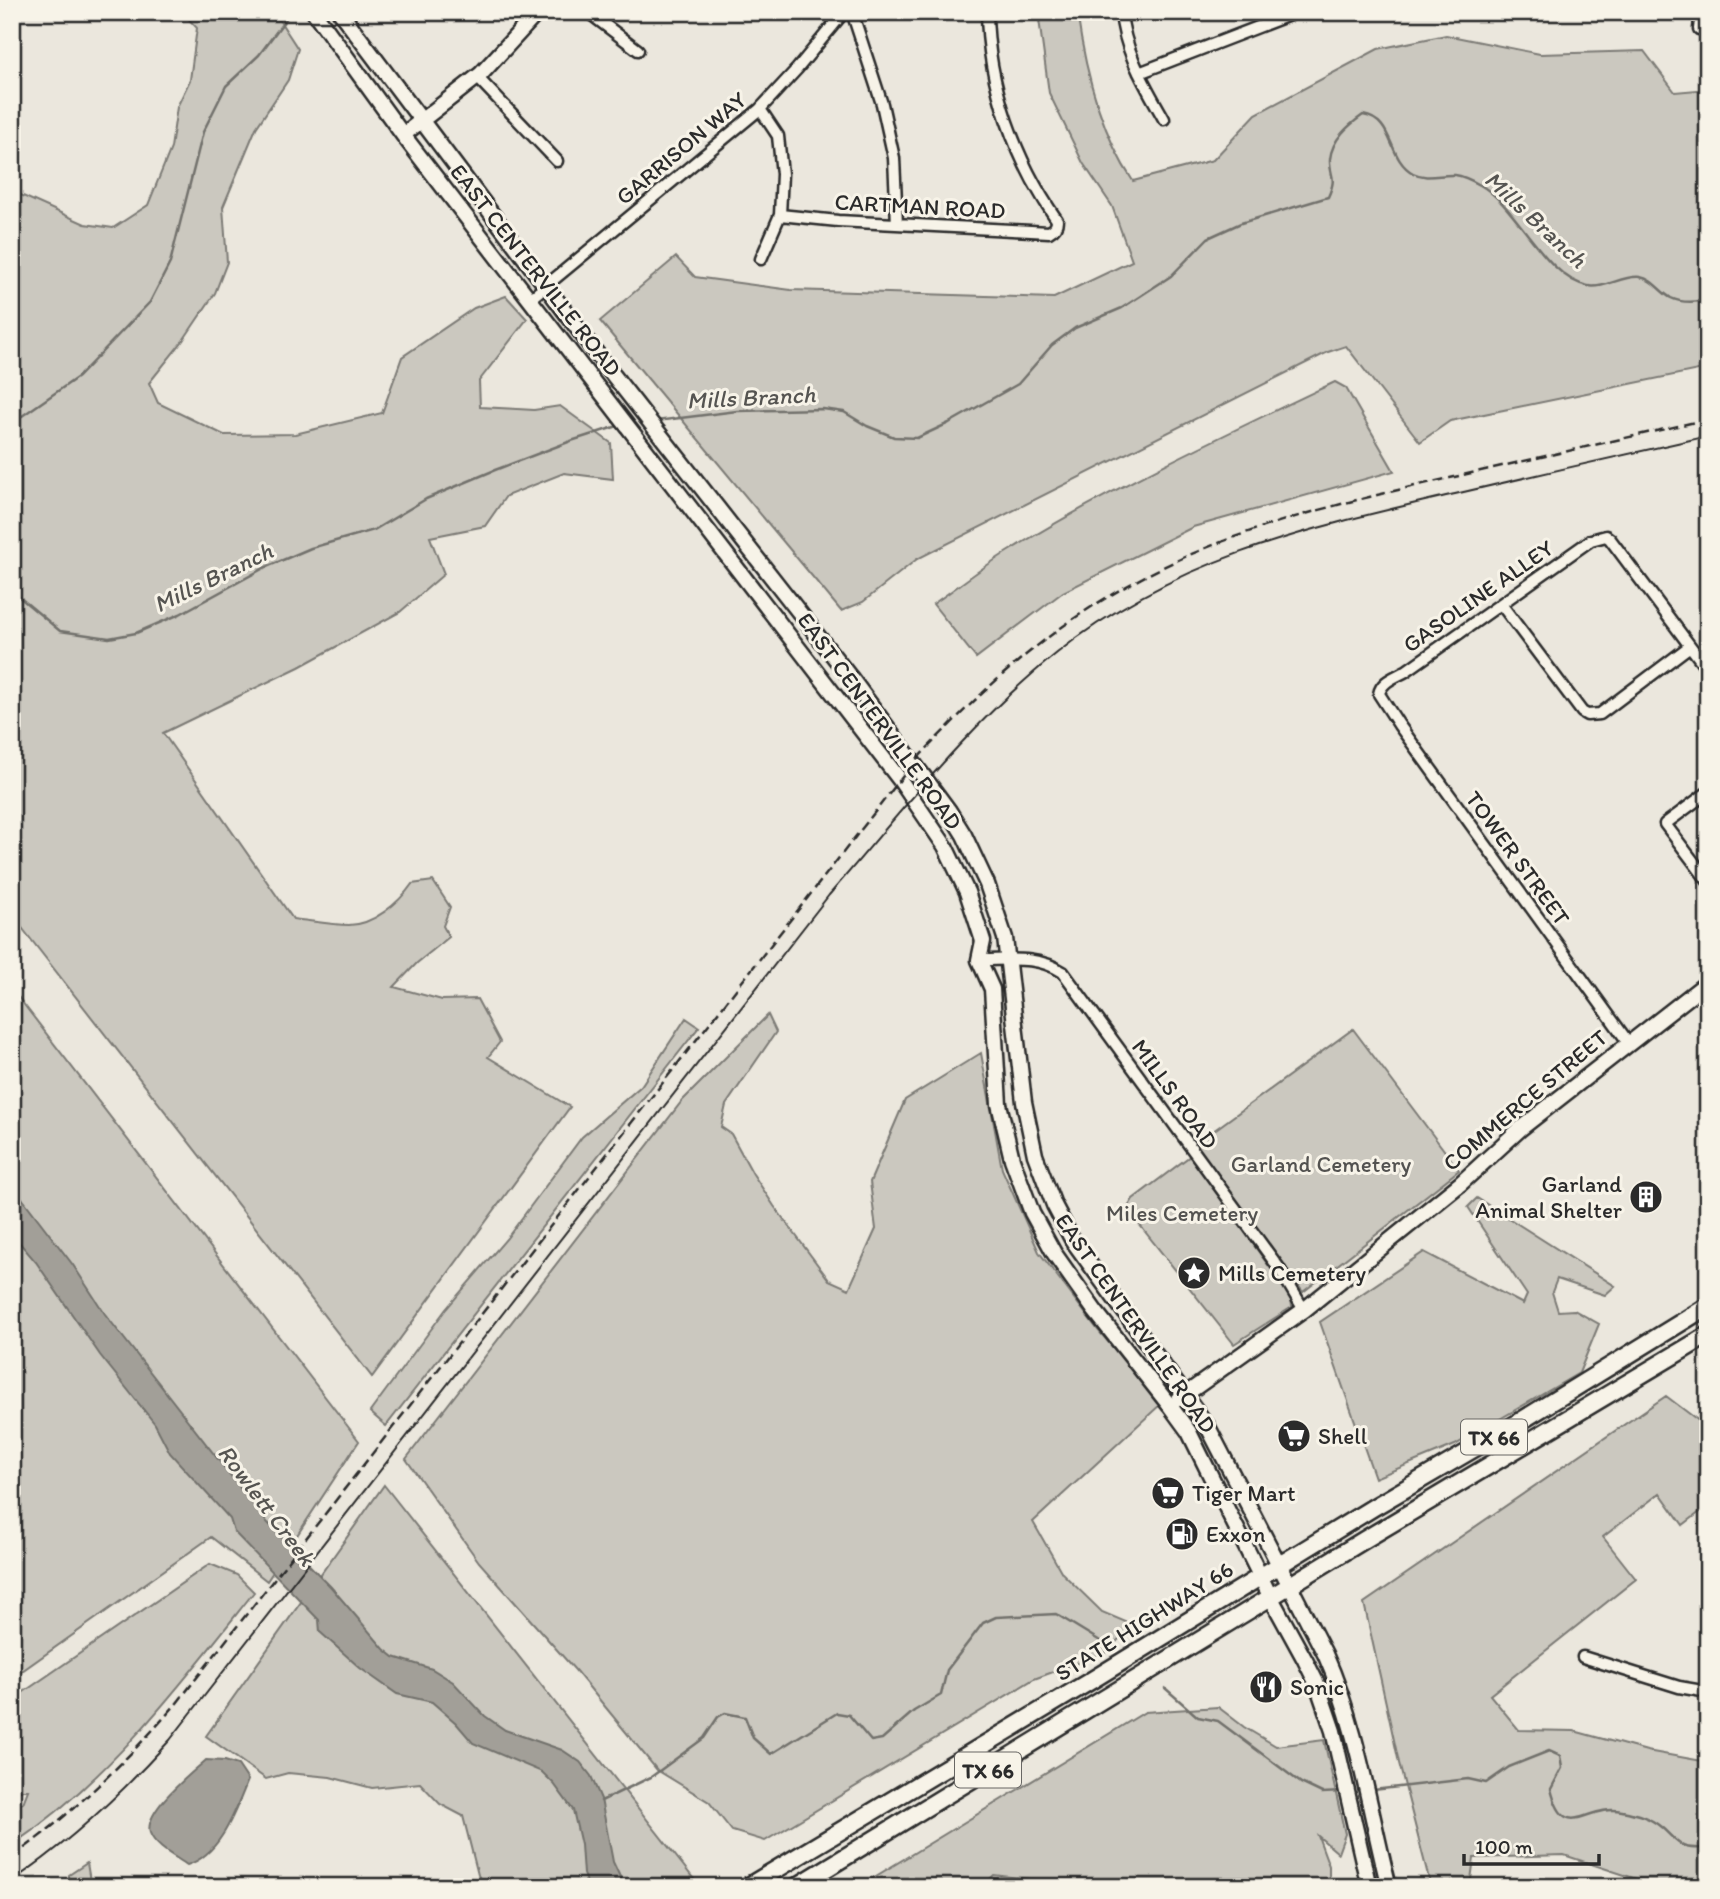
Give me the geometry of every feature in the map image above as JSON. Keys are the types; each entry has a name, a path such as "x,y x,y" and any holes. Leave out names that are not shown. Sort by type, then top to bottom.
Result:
{"main road":[{"name":"EAST CENTERVILLE ROAD","path":"314,12 403,135 913,798 945,846 983,941 979,960 992,989 999,1104 1012,1159 1032,1213 1054,1253 1095,1311 1171,1406 1199,1451 1260,1577 1317,1684 1333,1731 1370,1887"},
{"name":"EAST CENTERVILLE ROAD","path":"340,12 603,362 850,677 949,811 975,856 1006,938 1024,1102 1035,1154 1054,1205 1073,1241 1208,1427 1330,1665 1351,1727 1389,1887"},
{"path":"403,135 477,77 538,12"},
{"path":"724,551 741,537"},
{"path":"832,691 850,677"},
{"path":"957,871 975,856"},
{"name":"COMMERCE STREET","path":"1171,1406 1304,1310 1460,1184 1520,1129 1708,982"},
{"name":"STATE HIGHWAY 66","path":"747,1887 1081,1688 1708,1306"},
{"name":"STATE HIGHWAY 66","path":"796,1887 1708,1335"}],"street":[{"path":"588,12 638,50"},
{"name":"GARRISON WAY","path":"530,299 760,109 844,12"},
{"path":"852,12 882,104 894,158 897,224"},
{"name":"CARTMAN ROAD","path":"780,215 838,221 1049,232 1056,227 1057,219 1036,190 1006,121 989,46 987,12"},
{"path":"1121,12 1124,34 1139,73 1164,119"},
{"path":"1139,73 1297,12"},
{"path":"1699,29 1701,12"},
{"path":"477,77 558,161"},
{"path":"760,109 778,136 782,174 780,215 761,258"},
{"name":"GASOLINE ALLEY","path":"1379,694 1383,684 1406,671 1591,540 1606,536 1690,646"},
{"path":"1501,604 1582,712 1587,715 1600,714 1690,646 1708,670"},
{"name":"TOWER STREET","path":"1379,694 1628,1042"},
{"path":"1708,792 1665,824 1708,880"},
{"name":"MILLS ROAD","path":"979,960 1037,960 1063,972 1279,1268 1304,1310"},
{"path":"1583,1657 1679,1687 1708,1692"}],"green space":[{"path":"182,12 274,12 298,49 288,80 256,128 223,207 227,262 215,293 182,342 149,383 158,403 224,435 295,434 382,413 402,357 474,308 506,296 527,319 479,381 480,407 534,410 560,406 611,443 613,479 564,473 506,496 485,526 430,537 444,574 400,612 299,667 163,733 293,919 358,924 385,912 412,884 433,881 450,907 443,926 449,937 417,963 394,987 442,1000 477,999 500,1042 488,1057 570,1107 372,1377 12,915 12,191 85,224 113,228 148,205 171,148 177,107 190,80 197,28"},
{"path":"1038,12 1077,12 1084,56 1096,100 1111,142 1133,181 1213,160 1256,114 1378,49 1446,35 1540,54 1644,51 1675,92 1708,89 1708,368 1450,421 1420,442 1346,346 1328,352 917,559 863,602 841,611 600,321 676,257 695,277 791,290 1054,298 1132,261 1112,206 1083,163 1049,93"},
{"path":"1335,382 1346,388 1394,471 1193,527 1063,592 976,658 933,604 1002,555 1051,526 1171,461"},
{"path":"12,989 359,1441 267,1581 211,1537 12,1678"},
{"path":"768,1015 776,1032 726,1105 721,1127 731,1134 774,1206 829,1280 849,1289 876,1229 870,1182 905,1100 981,1053 1002,1169 1039,1252 1098,1330 1161,1404 1033,1522 1062,1573 1102,1612 1133,1625 1105,1653 1034,1679 765,1841 732,1831 709,1802 657,1770 575,1670 479,1562 406,1459 682,1101"},
{"path":"686,1018 699,1027 386,1426 370,1412 446,1309 507,1238 582,1137 641,1086"},
{"name":"Garland Cemetery","path":"1353,1029 1459,1170 1303,1292 1194,1145"},
{"name":"Miles Cemetery","path":"1190,1156 1291,1297 1292,1307 1234,1344 1127,1209 1133,1199"},
{"path":"1477,1198 1615,1286 1605,1295 1557,1279 1552,1292 1558,1311 1574,1310 1599,1324 1579,1373 1455,1445 1375,1478 1320,1322 1424,1252 1523,1304 1527,1295 1468,1207"},
{"path":"1666,1396 1708,1428 1708,1512 1704,1509 1683,1525 1660,1493 1603,1537 1636,1579 1490,1695 1519,1730 1574,1731 1647,1751 1708,1762 1708,1887 1661,1887 1564,1855 1474,1858 1470,1887 1431,1887 1399,1763 1364,1603"},
{"path":"384,1485 700,1887 484,1887 478,1875 463,1816 440,1804 420,1783 372,1788 330,1777 288,1773 266,1779 206,1736"},
{"path":"210,1564 237,1575 254,1592 172,1695 113,1760 48,1819 12,1845 12,1806 23,1803 28,1790 12,1790 12,1700"},
{"path":"1218,1707 1276,1746 1324,1740 1345,1834 1338,1853 1318,1836 1329,1866 1329,1887 1099,1887 994,1875 982,1887 858,1887 1145,1712"},
{"path":"87,1863 91,1887 69,1887 69,1875"}],"shaded area":[{"path":"12,1185 73,1265 105,1314 266,1521 331,1587 384,1649 394,1657 432,1669 453,1682 485,1716 505,1730 562,1750 580,1762 591,1776 601,1799 613,1862 621,1879 631,1887 588,1887 583,1874 581,1845 573,1810 542,1772 473,1743 456,1723 432,1702 397,1694 360,1668 320,1632 319,1620 234,1532 230,1519 170,1453 155,1424 100,1355 36,1262 12,1234"},
{"path":"206,1760 238,1765 248,1780 226,1830 209,1852 187,1865 156,1843 150,1833 150,1824 170,1793"}],"waterway":[{"path":"12,423 78,377 150,302 170,263 203,132 226,86 259,55 288,16"},
{"name":"Mills Branch","path":"656,421 737,411 823,409 844,412 867,426 894,437 917,438 1018,384 1052,345 1075,328 1122,308 1171,276 1208,238 1241,223 1328,197 1333,180 1331,152 1347,128 1363,115 1381,124 1399,159 1413,173 1458,176 1477,183 1493,195 1558,270 1573,280 1595,286 1640,277 1649,280 1675,300 1708,300"},
{"name":"Mills Branch","path":"12,591 60,631 109,638 136,633 180,614 264,568 311,548 374,530 426,499 571,441 621,425"},
{"path":"601,1801 651,1777 704,1738 718,1717 725,1713 745,1717 753,1738 771,1754 837,1713 849,1715 871,1741 882,1739 914,1711 941,1695 947,1670 983,1623 996,1617 1056,1614 1110,1647"},
{"path":"1165,1688 1198,1717 1218,1721 1301,1783 1322,1793 1342,1792"},
{"path":"1373,1790 1468,1779 1486,1783 1509,1767 1549,1751 1560,1756 1562,1768 1551,1789 1563,1815 1578,1818 1609,1810 1627,1812 1652,1821 1683,1846 1708,1848"}],"tram line":[{"path":"12,1881 55,1850 96,1815 170,1740 829,895 937,769 1025,680 1103,620 1149,592 1197,569 1247,550 1349,520 1708,436"}],"railway":[{"path":"12,1857 99,1785 177,1703 914,762 1016,663 1102,600 1171,563 1248,532 1368,497 1708,419"}],"place":[{"name":"Garland Animal Shelter","path":"1646,1197"},
{"name":"Mills Cemetery","path":"1194,1273"},
{"name":"Shell","path":"1294,1436"},
{"name":"Tiger Mart","path":"1168,1493"},
{"name":"Exxon","path":"1182,1534"},
{"name":"Sonic","path":"1266,1687"}],"water label":[{"name":"Rowlett Creek","path":"267,1505"}]}
